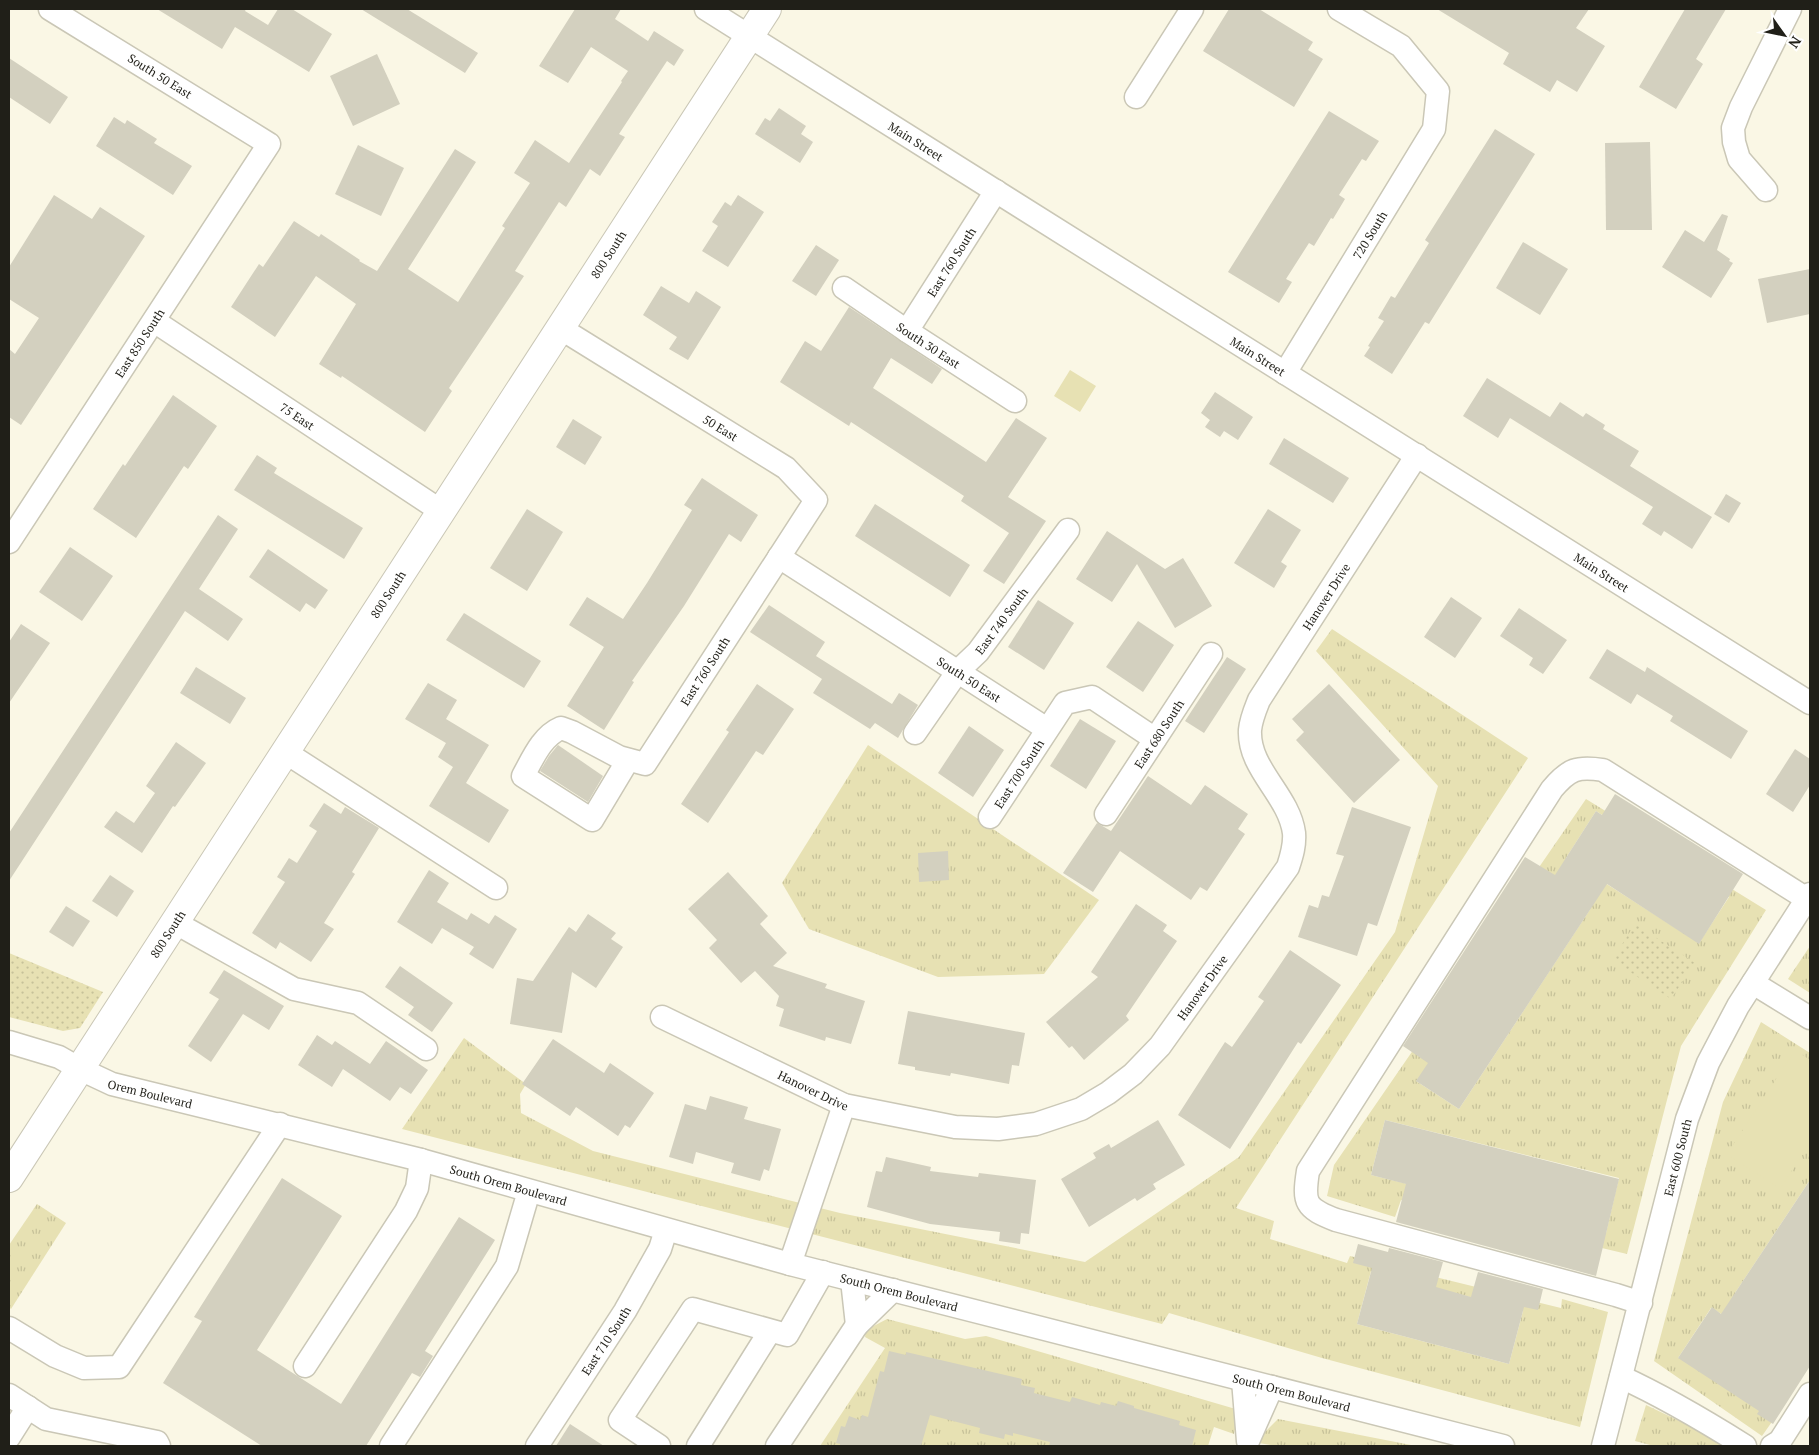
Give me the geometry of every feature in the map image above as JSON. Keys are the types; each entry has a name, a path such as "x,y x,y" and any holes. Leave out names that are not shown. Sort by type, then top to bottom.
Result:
{"main road":[{"name":"800 South","path":"9,1178 767,9"}],"street":[{"name":"South 50 East","path":"50,9 269,144"},
{"name":"Main Street","path":"706,9 1810,703"},
{"path":"1136,97 1192,9"},
{"name":"720 South","path":"1285,373 1434,129 1438,91 1401,46 1339,9"},
{"path":"1766,190 1740,158 1734,142 1733,128 1741,107 1790,9"},
{"name":"East 850 South","path":"9,542 269,144"},
{"name":"East 760 South","path":"907,332 996,191"},
{"name":"South 30 East","path":"844,288 907,332 1015,401"},
{"name":"75 East","path":"154,321 441,511"},
{"name":"50 East","path":"560,328 786,468 816,500 780,557"},
{"name":"Hanover Drive","path":"662,1017 844,1105 955,1127 998,1129 1036,1124 1081,1109 1108,1093 1133,1074 1160,1046 1288,867 1293,851 1294,833 1289,817 1253,751 1250,732 1252,717 1259,700 1417,456"},
{"name":"East 740 South","path":"915,733 958,671 978,652 1068,530"},
{"name":"South 50 East","path":"780,557 1047,729"},
{"name":"East 760 South","path":"624,758 645,764 780,557"},
{"name":"East 680 South","path":"1106,814 1211,654"},
{"path":"1047,729 1065,704 1092,697 1155,739"},
{"path":"561,728 624,758 592,820 523,776 541,745 552,732 561,728"},
{"name":"East 700 South","path":"990,816 1047,729"},
{"path":"285,752 496,888"},
{"path":"1641,1303 1321,1215 1309,1206 1305,1198 1308,1171 1552,789 1563,776 1575,770 1587,768 1604,770 1809,896"},
{"name":"East 600 South","path":"1603,1446 1687,1119 1708,1063 1738,1006 1809,896"},
{"path":"174,922 294,989 358,1003 426,1049"},
{"path":"1753,983 1810,1018"},
{"name":"Orem Boulevard","path":"9,1042 59,1058 112,1084 288,1126"},
{"path":"790,1264 844,1105"},
{"path":"9,1328 55,1356 84,1368 119,1367 288,1126"},
{"name":"South Orem Boulevard","path":"288,1126 422,1160 790,1264 1504,1446"},
{"path":"305,1366 406,1211 417,1188 422,1160"},
{"path":"391,1446 507,1266 529,1190"},
{"name":"East 710 South","path":"537,1446 625,1311 660,1249 666,1230"},
{"path":"659,1446 620,1420 693,1309 787,1335 823,1272"},
{"path":"852,1280 857,1325"},
{"path":"777,1446 857,1325 893,1290"},
{"path":"698,1446 770,1330"},
{"path":"1621,1378 1649,1390 1705,1420 1745,1446"},
{"path":"1243,1380 1247,1444"},
{"path":"1247,1444 1272,1387"},
{"path":"1772,1446 1780,1441 1810,1394"},
{"path":"9,1395 46,1419 157,1442 160,1446"},
{"path":"9,1437 28,1407"}],"green space":[{"path":"1070,370 1096,386 1080,412 1054,396"},
{"path":"1332,629 1528,758 1236,1208 1274,1221 1270,1239 1347,1263 1350,1256 1561,1308 1562,1299 1608,1312 1580,1427 1322,1358 1169,1313 1162,1324 402,1129 464,1038 526,1084 520,1094 521,1113 593,1151 840,1213 1085,1262 1239,1157 1395,932 1438,786 1316,651","holes":["1371,1271 1523,1311 1509,1364 1357,1324"]},
{"path":"868,745 1099,900 1044,974 938,977 809,929 782,883"},
{"path":"1586,799 1766,910 1681,1046 1627,1254 1401,1200 1395,1217 1327,1196 1334,1165","holes":["1596,811 1729,897 1699,943 1566,858","1591,908 1459,1109 1416,1081","1385,1120 1619,1178 1606,1233 1371,1175"]},
{"path":"1635,924 1695,963 1671,999 1612,960"},
{"path":"1810,946 1810,993 1788,979"},
{"path":"9,953 103,992 80,1028 63,1031 9,1017"},
{"path":"1761,1022 1810,1053 1810,1180 1735,1293 1777,1321 1810,1272 1810,1324 1760,1405 1776,1416 1762,1436 1654,1361 1723,1102","holes":["1712,1308 1778,1351 1678,1358"]},
{"path":"1795,1050 1810,1060 1810,1142 1780,1189 1727,1154"},
{"path":"37,1204 66,1223 11,1309 9,1307 9,1245"},
{"path":"887,1319 965,1339 986,1336 1239,1410 1234,1434 1214,1427 1208,1446 820,1446 885,1348 865,1337 866,1330"},
{"path":"1646,1405 1732,1446 1654,1446 1635,1441"},
{"path":"1278,1419 1415,1446 1276,1446 1259,1443 1265,1432"}],"building":[{"path":"157,9 246,9 245,11 268,25 278,9 292,9 332,34 309,72 235,27 222,49"},
{"path":"361,9 407,9 478,53 465,73"},
{"path":"575,9 621,9 615,19 648,41 654,31 684,50 674,66 667,61 619,134 625,137 600,176 590,169 566,207 559,202 515,271 524,276 449,388 452,391 425,432 342,376 341,378 319,364 356,304 316,276 275,337 231,307 259,264 263,267 294,221 319,237 321,234 359,261 377,271 455,149 476,162 408,269 458,302 505,228 502,226 530,183 514,173 535,140 569,163 628,71 591,47 568,83 539,66"},
{"path":"1229,9 1259,9 1313,42 1308,50 1323,59 1294,107 1203,51"},
{"path":"1437,9 1589,9 1576,28 1605,46 1577,92 1557,80 1550,92 1503,64 1509,53"},
{"path":"1685,9 1726,9 1696,59 1703,64 1676,109 1639,87"},
{"path":"377,54 400,104 353,126 330,76"},
{"path":"9,58 68,97 50,124 9,97"},
{"path":"779,108 806,126 801,134 813,142 800,163 755,134 765,118 770,121"},
{"path":"1329,111 1379,141 1366,161 1362,159 1339,195 1345,199 1333,219 1331,218 1314,246 1309,243 1286,279 1292,282 1279,303 1228,272"},
{"path":"114,117 125,124 127,120 157,139 154,143 192,166 173,195 96,146"},
{"path":"1495,129 1535,154 1429,324 1425,322 1392,374 1364,356 1384,321 1378,318 1391,296 1395,298 1429,243 1425,240"},
{"path":"1650,142 1652,230 1606,230 1605,143"},
{"path":"358,145 404,168 381,216 335,194"},
{"path":"54,195 92,219 100,207 145,236 21,425 9,417 9,349 15,354 39,318 9,299 9,267"},
{"path":"738,195 764,212 728,267 702,251 718,226 712,222 725,202 731,206"},
{"path":"1722,214 1728,216 1717,250 1733,263 1711,298 1662,267 1685,230 1704,242"},
{"path":"1523,242 1568,269 1540,315 1496,288"},
{"path":"816,245 839,260 816,296 792,281"},
{"path":"1810,269 1810,314 1767,323 1758,279"},
{"path":"661,286 689,303 696,291 721,307 688,360 669,349 677,337 643,315"},
{"path":"849,307 942,369 932,384 891,358 873,388 986,462 1016,418 1047,438 1008,497 1046,521 1004,584 983,571 1009,533 961,501 964,496 851,422 849,426 780,382 805,341 821,351"},
{"path":"1487,378 1550,417 1560,402 1583,417 1586,413 1605,425 1603,429 1639,451 1630,466 1712,517 1692,549 1664,531 1661,536 1642,524 1653,507 1510,418 1498,438 1463,416"},
{"path":"1215,392 1253,417 1238,440 1224,431 1220,437 1205,427 1210,420 1201,413"},
{"path":"173,395 217,426 188,469 184,466 136,538 93,509"},
{"path":"573,419 602,437 585,465 556,447"},
{"path":"1284,438 1349,478 1333,503 1269,464"},
{"path":"257,455 277,468 274,473 363,528 344,559 234,490"},
{"path":"702,478 758,515 741,542 729,534 684,606 632,681 634,682 604,730 567,706 604,647 569,625 587,597 623,619 692,510 684,505"},
{"path":"1726,494 1741,503 1729,523 1714,514"},
{"path":"875,504 970,565 950,597 855,536"},
{"path":"527,509 563,532 527,591 490,568"},
{"path":"1268,509 1301,530 1281,562 1287,566 1274,588 1234,563"},
{"path":"218,515 238,529 199,589 243,619 228,641 185,611 9,881 9,833"},
{"path":"1107,531 1165,569 1183,558 1212,606 1175,628 1137,564 1112,602 1076,579"},
{"path":"70,547 113,576 82,621 39,592"},
{"path":"268,549 328,590 315,609 306,603 300,612 249,577"},
{"path":"1451,597 1482,618 1455,658 1424,637"},
{"path":"1038,600 1074,623 1044,670 1008,647"},
{"path":"769,605 825,642 816,656 892,704 899,693 918,705 898,738 875,723 870,729 813,693 822,679 750,632"},
{"path":"1519,608 1567,640 1543,674 1529,665 1533,658 1500,636"},
{"path":"464,613 541,661 524,688 446,640"},
{"path":"1138,621 1174,645 1143,692 1106,667"},
{"path":"21,624 50,643 9,703 9,642"},
{"path":"1607,649 1645,672 1647,667 1748,731 1731,759 1670,721 1673,716 1637,694 1631,704 1589,678"},
{"path":"1227,657 1246,669 1204,733 1185,721"},
{"path":"196,667 246,698 230,724 180,693"},
{"path":"428,683 457,700 446,719 489,745 466,783 509,810 489,843 429,806 453,767 438,757 446,743 405,719"},
{"path":"757,684 794,709 763,755 756,751 708,823 681,804 729,732 726,730"},
{"path":"1329,684 1400,760 1354,803 1296,740 1304,732 1292,719"},
{"path":"1080,719 1116,741 1086,789 1050,766"},
{"path":"969,726 1004,750 973,797 938,773"},
{"path":"176,742 206,763 175,807 173,806 142,853 104,827 116,811 134,823 155,793 146,786"},
{"path":"558,745 603,776 588,802 540,771"},
{"path":"1795,749 1810,759 1810,785 1793,812 1766,794"},
{"path":"1148,776 1191,805 1205,785 1248,814 1238,829 1245,834 1207,891 1200,887 1191,900 1120,851 1093,892 1063,873 1097,823 1111,831"},
{"path":"1615,794 1743,874 1699,944 1607,884 1459,1109 1416,1081 1428,1063 1403,1046 1525,857 1555,875 1596,811 1602,815"},
{"path":"324,803 341,814 345,807 379,828 352,872 355,874 324,923 334,929 311,962 280,942 276,949 252,933 285,882 277,877 289,858 297,863 317,831 309,826"},
{"path":"1352,807 1411,827 1377,926 1368,923 1357,956 1298,937 1309,905 1318,908 1322,895 1329,897 1344,856 1336,854"},
{"path":"948,851 949,880 919,882 918,853"},
{"path":"429,870 449,883 437,902 467,920 471,913 489,924 495,915 517,929 493,969 469,954 474,947 442,928 432,944 397,922"},
{"path":"728,872 768,916 760,924 787,953 773,966 827,984 825,988 865,1001 851,1044 826,1037 825,1041 779,1026 784,1009 776,1006 779,996 755,971 741,983 709,948 717,940 688,909"},
{"path":"110,875 134,891 117,917 92,901"},
{"path":"1136,904 1167,925 1163,931 1177,941 1126,1016 1129,1020 1084,1060 1072,1046 1069,1048 1046,1022 1098,977 1091,972"},
{"path":"66,906 90,921 73,947 49,932"},
{"path":"588,914 616,933 611,939 623,947 596,988 572,972 562,1033 510,1024 517,978 533,981 569,927 576,932"},
{"path":"1290,950 1341,985 1301,1044 1298,1042 1230,1149 1178,1115 1225,1042 1232,1047 1264,1001 1258,997"},
{"path":"400,966 453,1003 432,1032 408,1015 414,1007 385,987"},
{"path":"224,970 284,1006 269,1030 243,1014 211,1062 188,1046 219,999 209,993"},
{"path":"908,1011 1025,1033 1019,1066 1012,1065 1009,1084 951,1073 950,1076 915,1070 915,1067 898,1064"},
{"path":"317,1035 332,1045 335,1041 370,1064 386,1041 428,1070 411,1094 400,1087 390,1101 343,1069 332,1087 298,1065"},
{"path":"553,1039 604,1073 610,1063 654,1093 630,1128 625,1125 618,1136 576,1107 570,1116 522,1084"},
{"path":"710,1096 748,1107 744,1119 781,1129 769,1171 764,1169 760,1181 731,1173 734,1163 696,1152 693,1164 669,1157 685,1104 706,1110"},
{"path":"1158,1120 1185,1165 1153,1184 1156,1189 1137,1201 1135,1198 1089,1227 1061,1179 1096,1158 1093,1153 1109,1144 1111,1148"},
{"path":"1385,1120 1619,1179 1596,1276 1396,1222 1406,1184 1371,1175"},
{"path":"886,1157 931,1167 930,1171 978,1177 979,1173 1036,1180 1029,1234 1021,1233 1020,1244 999,1241 1000,1232 930,1224 867,1207 876,1171 882,1172"},
{"path":"282,1178 342,1216 257,1350 341,1404 459,1217 495,1240 425,1351 433,1356 420,1377 412,1373 366,1446 262,1446 163,1383 202,1321 194,1317"},
{"path":"1810,1180 1810,1366 1773,1424 1757,1414 1759,1411 1678,1358 1712,1307 1721,1314"},
{"path":"1358,1244 1388,1252 1389,1248 1443,1262 1436,1287 1471,1297 1478,1272 1543,1289 1538,1310 1524,1307 1509,1364 1357,1324 1372,1268 1353,1263"},
{"path":"889,1351 906,1355 906,1352 1022,1379 1021,1385 1035,1388 1034,1393 1070,1402 1072,1397 1100,1405 1101,1402 1116,1406 1118,1401 1134,1406 1134,1408 1180,1421 1179,1425 1196,1430 1192,1446 1049,1446 1050,1442 1013,1433 1013,1436 1005,1434 1004,1439 979,1433 980,1428 930,1415 921,1446 840,1446 840,1444 836,1443 841,1426 845,1427 849,1416 860,1420 862,1415 868,1417 880,1371 884,1372"},
{"path":"570,1424 604,1446 556,1446"}]}
